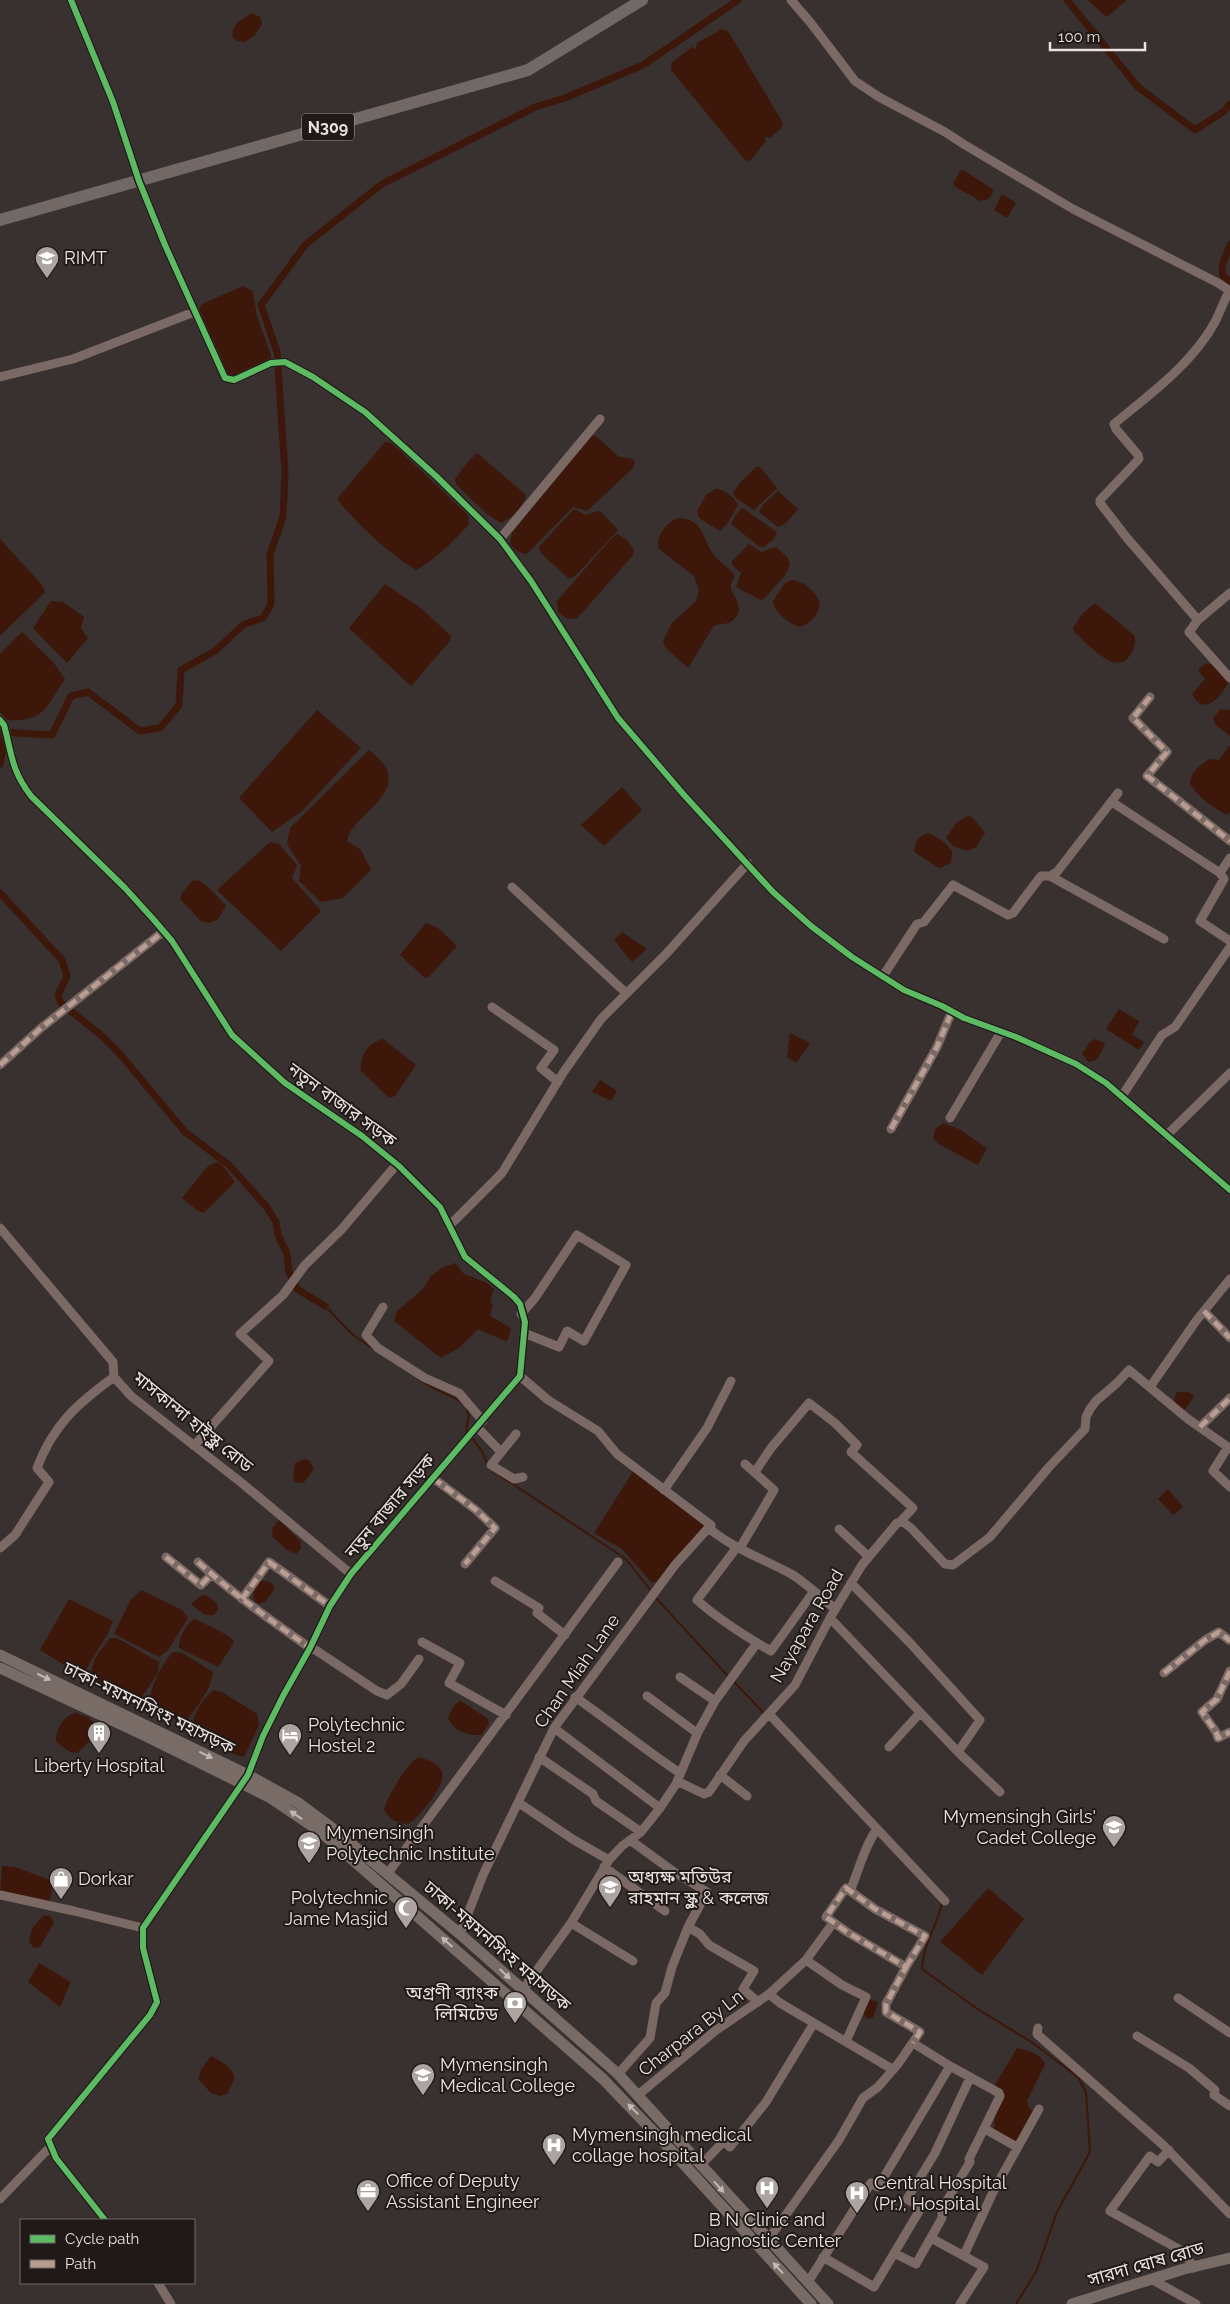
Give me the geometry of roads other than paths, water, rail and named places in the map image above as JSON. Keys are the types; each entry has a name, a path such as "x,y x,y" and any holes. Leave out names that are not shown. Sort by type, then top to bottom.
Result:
{"highway":[{"name":"N309","path":"0,220 528,70 642,0"}],"main road":[{"name":"ঢাকা-ময়মনসিংহ মহাসড়ক","path":"0,1655 245,1780 321,1832 603,2079 670,2149 811,2304"},
{"name":"ঢাকা-ময়মনসিংহ মহাসড়ক","path":"0,1668 146,1736 297,1802 460,1934 522,1991 618,2074 828,2304"},
{"name":"সারদা ঘোষ রোড","path":"1075,2304 1151,2279 1230,2258"}],"street":[{"path":"71,0 113,102 139,181 194,312 225,378 238,378 271,363 285,362 313,377 365,412 437,477 500,539 531,581 618,718 684,795 773,892 811,926 852,957 904,990 964,1018 1076,1064 1106,1083 1230,1190"},
{"path":"790,0 810,22 855,81 879,97 945,132 965,146 1073,209 1218,283 1230,291 1214,323 1182,364 1114,424 1138,455 1139,460 1100,500 1100,503 1127,538 1198,620"},
{"path":"0,377 73,359 194,312"},
{"path":"500,539 600,419"},
{"path":"1230,592 1198,620 1189,633 1230,678"},
{"path":"1150,697 1133,718 1167,752 1147,776 1230,841"},
{"name":"নতুন বাজার সড়ক","path":"2,722 8,738 13,767 20,782 31,796 125,888 164,931 232,1035 285,1083 362,1136 397,1164 440,1207 465,1257 520,1304 521,1314 525,1322 520,1376 351,1574 330,1606 311,1647 263,1736 245,1780 143,1928"},
{"path":"1050,876 1057,872 1118,793"},
{"path":"1112,802 1220,873 1224,879 1200,921 1230,941"},
{"path":"1220,873 1230,858"},
{"path":"449,1226 502,1173 558,1082 601,1019 748,864"},
{"path":"883,976 916,924 924,922 953,885 1008,915 1013,913 1042,876 1050,876 1164,939"},
{"path":"512,887 626,993"},
{"path":"0,1065 55,1016 164,931"},
{"path":"1122,1096 1162,1035 1175,1027 1230,947"},
{"path":"492,1007 554,1050 541,1068 558,1082"},
{"path":"891,1129 937,1047 952,1011"},
{"path":"950,1118 1001,1032"},
{"path":"1166,1136 1230,1073"},
{"path":"194,1446 269,1362 240,1334 283,1295 306,1265 341,1230 397,1164"},
{"name":"মাসকান্দা হাইস্কুল রোড","path":"2,1234 113,1362 114,1377 131,1396 351,1574"},
{"path":"521,1314 535,1298 577,1235 626,1264 584,1341 567,1331 559,1346 524,1333"},
{"path":"1150,1387 1204,1311 1230,1279"},
{"path":"382,1307 366,1335 378,1348 425,1378 459,1393 501,1452"},
{"path":"1204,1311 1230,1338"},
{"path":"900,1522 911,1528 945,1564 953,1565 990,1537 1049,1467 1085,1429 1086,1418 1090,1408 1118,1383 1128,1370 1228,1447 1213,1471 1230,1486"},
{"path":"520,1376 548,1400 598,1432 617,1454 711,1525 712,1530 716,1534 793,1576 836,1609"},
{"path":"0,1548 15,1535 49,1482 37,1468 45,1447 69,1414 83,1399 114,1377"},
{"path":"664,1490 707,1428 731,1381"},
{"path":"1200,1427 1230,1398"},
{"name":"Nayapara Road","path":"676,1784 681,1783 707,1794 744,1740 795,1686 830,1618 868,1556 892,1528 913,1508 852,1452 857,1446 835,1423 809,1403 771,1448 755,1472"},
{"path":"516,1434 491,1464 514,1479 523,1477"},
{"path":"745,1464 774,1490 739,1548 697,1600 709,1611 757,1643 771,1650 814,1591"},
{"path":"433,1478 476,1510 495,1528 465,1564"},
{"name":"Chan Miah Lane","path":"460,1934 483,1875 554,1728 575,1697 675,1565 711,1525"},
{"path":"839,1529 868,1556"},
{"path":"166,1557 201,1585 212,1574"},
{"path":"198,1562 242,1599 369,1686 387,1694 401,1684 419,1659"},
{"path":"242,1599 269,1562 330,1606"},
{"path":"388,1874 618,1562"},
{"path":"495,1581 538,1608 537,1613 565,1635"},
{"path":"851,1583 912,1644 980,1720 958,1752"},
{"path":"830,1618 958,1752 1000,1792"},
{"path":"1164,1672 1218,1632 1230,1641"},
{"path":"422,1642 460,1663 449,1683 506,1715"},
{"path":"522,1991 571,1923 607,1864 630,1840 641,1832 660,1808 676,1784 697,1734 715,1701 757,1643"},
{"path":"1230,1671 1218,1700 1202,1712 1218,1738 1230,1732"},
{"path":"680,1678 715,1701"},
{"path":"647,1696 697,1734"},
{"path":"575,1697 627,1734 641,1747 680,1773"},
{"path":"889,1747 920,1713"},
{"path":"769,1714 946,1901"},
{"path":"554,1728 660,1808"},
{"path":"539,1758 593,1794 596,1800 641,1832"},
{"path":"720,1775 747,1796"},
{"path":"519,1803 607,1864 665,1911"},
{"path":"850,1891 865,1854 866,1844 877,1829"},
{"name":"Charpara By Ln","path":"618,2074 650,2038 656,2003 665,1993 672,1967 688,1927 707,1892 674,1872 630,1840"},
{"path":"768,2240 838,2140 863,2098 878,2087 920,2032 886,2012 886,2004 924,1936 876,1909 846,1888 826,1917 833,1924 906,1967"},
{"path":"0,1895 143,1928 143,1948 156,2002 150,2015 48,2139 56,2158 104,2219"},
{"path":"571,1923 633,1961"},
{"path":"769,1994 806,1960 833,1924"},
{"path":"688,1927 700,1934 709,1944 754,1971 743,1989 758,2002"},
{"path":"806,1960 842,1985 866,1998 847,2039"},
{"name":"Charpara By Ln","path":"638,2095 715,2031 769,1994 780,2003 892,2069"},
{"path":"1178,1998 1230,2033"},
{"path":"701,2165 724,2141 730,2147 766,2102 814,2023"},
{"path":"1038,2028 1037,2034 1169,2150 1230,2214"},
{"path":"1137,2036 1189,2068 1215,2090 1214,2095 1230,2106"},
{"path":"894,2253 916,2264 942,2218 942,2209 970,2162 969,2159 1000,2096 999,2093 970,2078 913,2043"},
{"path":"808,2282 871,2183 878,2186 950,2066"},
{"path":"823,2258 874,2287 921,2208 907,2199 935,2154 970,2078"},
{"path":"964,2255 994,2190 1039,2109"},
{"path":"985,2129 1017,2146"},
{"path":"0,2199 51,2146"},
{"path":"1169,2150 1158,2162 1150,2156 1122,2191 1110,2211 1184,2252 1194,2268"},
{"path":"931,2238 984,2267 960,2304"},
{"path":"1151,2279 1196,2304"},
{"path":"159,2284 171,2304"}],"waterway":[{"path":"0,732 52,735 71,696 88,692 140,731 160,728 179,705 181,670 215,651 244,624 263,618 271,604 270,554 283,517 285,473 277,352 261,305 305,245 382,184 535,107 565,98 643,65 738,0"},
{"path":"1067,0 1138,87 1195,130 1223,112 1230,104"},
{"path":"1230,245 1222,266 1223,276 1230,281"},
{"path":"0,740 3,748 0,764"},
{"path":"0,893 62,960 67,976 58,995 61,1003 102,1036 120,1054 185,1132 229,1165 266,1206 276,1222 278,1235 287,1254 289,1272 297,1289 325,1306"},
{"path":"325,1306 353,1335 372,1348"},
{"path":"418,1378 461,1402"},
{"path":"466,1407 469,1415 466,1431"},
{"path":"472,1438 483,1453 488,1466"},
{"path":"493,1471 626,1559 651,1591"},
{"path":"655,1597 728,1676"},
{"path":"733,1681 765,1714"},
{"path":"942,1902 925,1951 922,1969 976,2008 1033,2043 1078,2077 1086,2092 1090,2152 1057,2212 1036,2272 1016,2304"}],"place":[{"name":"RIMT","path":"47,279"},
{"name":"Liberty Hospital","path":"99,1754"},
{"name":"Polytechnic Hostel 2","path":"290,1756"},
{"name":"Mymensingh Girls' Cadet College","path":"1114,1848"},
{"name":"Mymensingh Polytechnic Institute","path":"309,1864"},
{"name":"Dorkar","path":"61,1900"},
{"name":"অধ্যক্ষ মতিউর রাহমান স্কুল & কলেজ","path":"610,1908"},
{"name":"Polytechnic Jame Masjid","path":"406,1929"},
{"name":"অগ্রণী ব্যাংক লিমিটেড","path":"515,2024"},
{"name":"Mymensingh Medical College","path":"423,2096"},
{"name":"Mymensingh medical collage hospital","path":"554,2166"},
{"name":"B N Clinic and Diagnostic Center","path":"767,2209"},
{"name":"Office of Deputy Assistant Engineer","path":"368,2212"},
{"name":"Central Hospital (Pr.), Hospital","path":"857,2214"}]}
